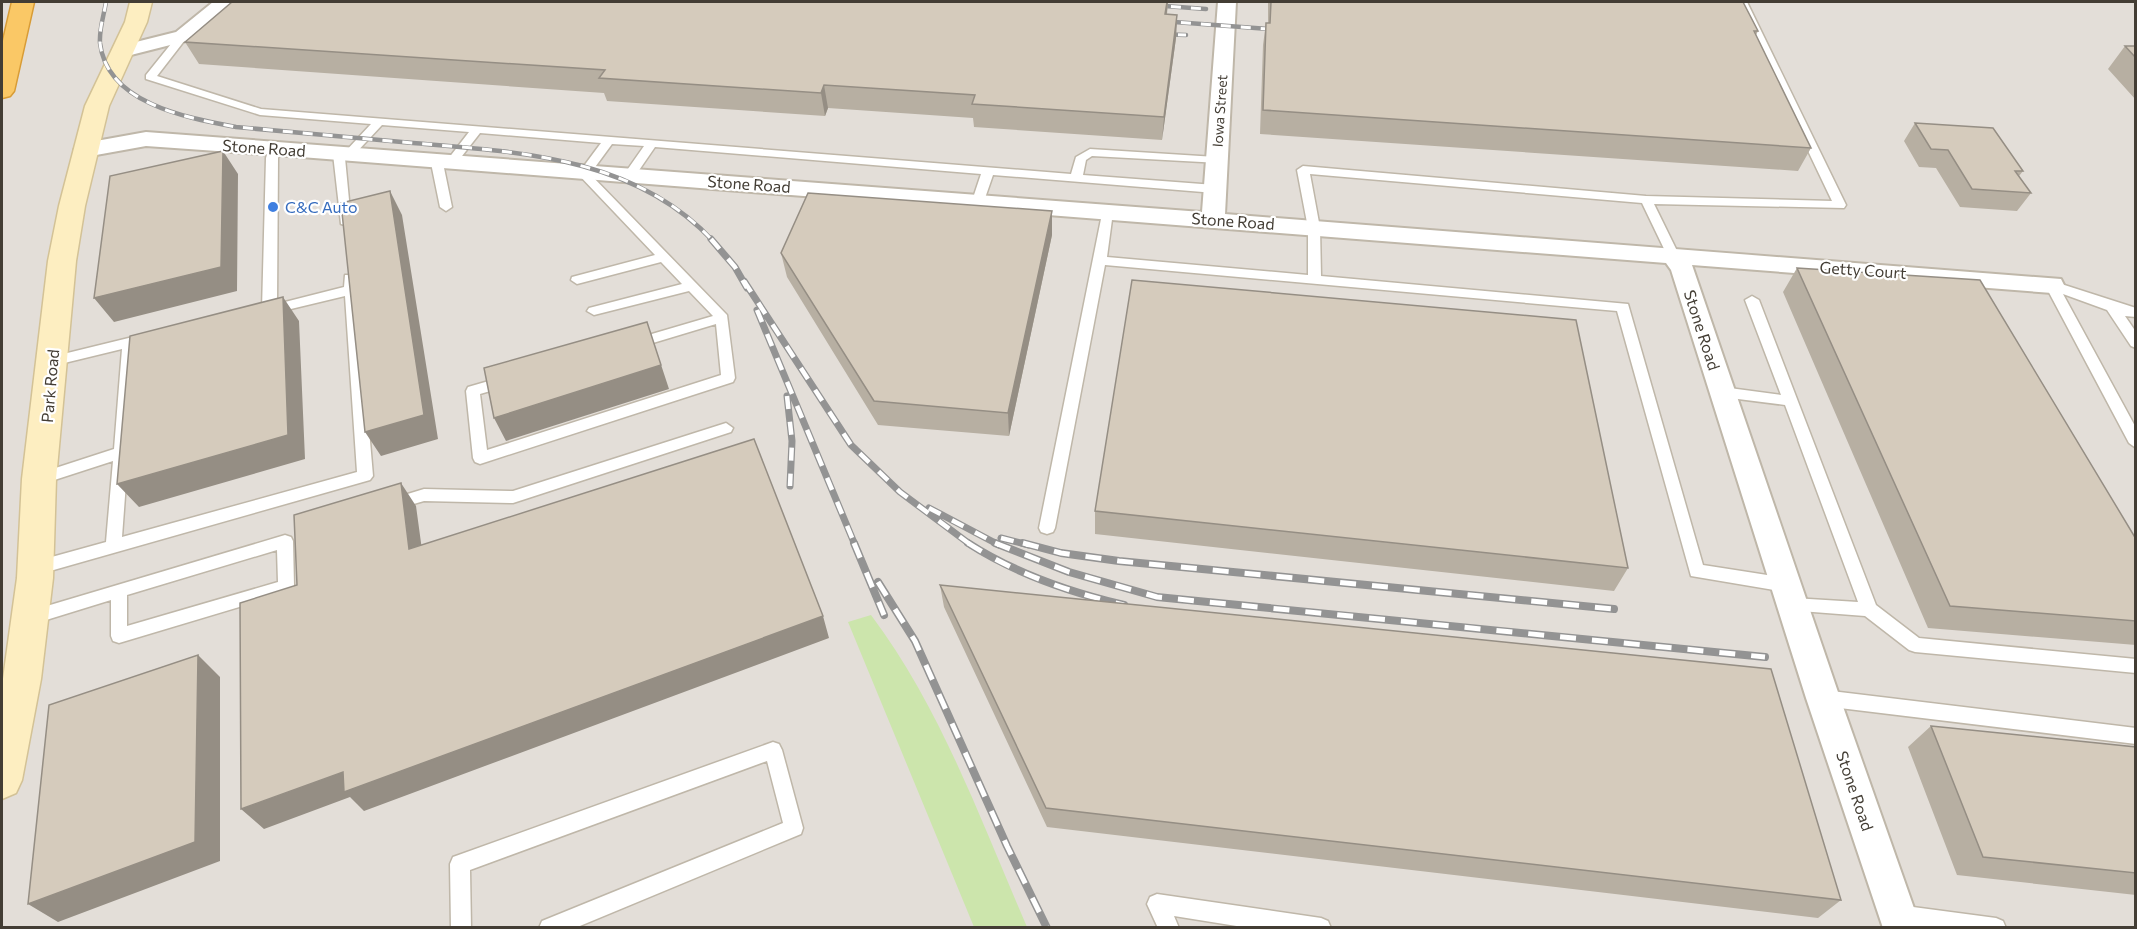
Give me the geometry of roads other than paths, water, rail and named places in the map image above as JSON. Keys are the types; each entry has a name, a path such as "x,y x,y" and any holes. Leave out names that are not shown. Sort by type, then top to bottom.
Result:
{"highway":[{"path":"2,91 23,2"}],"street":[{"name":"Park Road","path":"2,780 22,678 36,568 39,479 62,261 97,106 136,21 141,2"},
{"path":"123,51 183,36 224,2"},
{"name":"Iowa Street","path":"1213,220 1227,2"},
{"name":"Stone Road","path":"86,150 146,140 275,148 584,174 978,201 1673,255 1683,270 1789,595 1900,921"},
{"name":"Getty Court","path":"1673,255 2052,285"}],"lane":[{"path":"1315,278 1314,228 1303,170 1646,200 1840,206 1742,2"},
{"path":"183,36 150,77 260,112 1215,189"},
{"path":"346,233 343,154 379,122"},
{"path":"446,207 444,163 477,129"},
{"path":"519,378 473,391 480,458 728,378 722,318 584,174 609,140"},
{"path":"629,176 651,144"},
{"path":"275,148 272,158 264,311 351,290"},
{"path":"1076,178 1080,159 1090,152 1216,161"},
{"path":"978,201 987,171"},
{"path":"1646,200 1673,255"},
{"path":"1047,528 1100,260 1107,212"},
{"path":"576,280 664,256"},
{"path":"1100,260 1623,307 1696,571 1789,595 1869,609 1915,645 2136,666"},
{"path":"36,568 114,544 365,476 349,267"},
{"path":"2052,285 2112,307 2136,313"},
{"path":"2052,285 2136,443"},
{"path":"594,311 692,286"},
{"path":"1752,300 1869,609"},
{"path":"2112,307 2136,343"},
{"path":"620,348 722,318"},
{"path":"52,361 161,335"},
{"path":"114,544 129,343"},
{"path":"1722,392 1790,401"},
{"path":"382,508 424,495 513,497 726,428"},
{"path":"39,479 120,453"},
{"path":"30,618 291,537 286,586 119,636 119,591"},
{"path":"1824,698 2136,736"},
{"path":"461,927 459,864 772,750 794,828 549,927"},
{"path":"1169,927 1157,904 1283,925 1320,927"},
{"path":"1900,921 1996,927"}],"railway":[{"path":"106,2 100,38 106,64 117,81 133,94 174,113 236,127 494,150 574,164 612,175 648,192 682,213 712,240"},
{"path":"1151,5 1206,9"},
{"path":"1161,21 1281,30"},
{"path":"1158,34 1186,35"},
{"path":"712,240 735,267 747,288"},
{"path":"744,281 851,445 900,492 970,544"},
{"path":"757,310 855,545"},
{"path":"787,396 792,441 790,486"},
{"path":"929,508 996,543"},
{"path":"1001,538 1029,545"},
{"path":"854,543 884,615"},
{"path":"996,543 1069,572 1157,597 1765,657"},
{"path":"1023,543 1061,553 1119,561 1614,609"},
{"path":"970,544 1005,564 1043,581 1124,605"},
{"path":"878,582 915,641 1007,846 1047,928"}],"place":[{"name":"C&C Auto","path":"273,207"}]}
